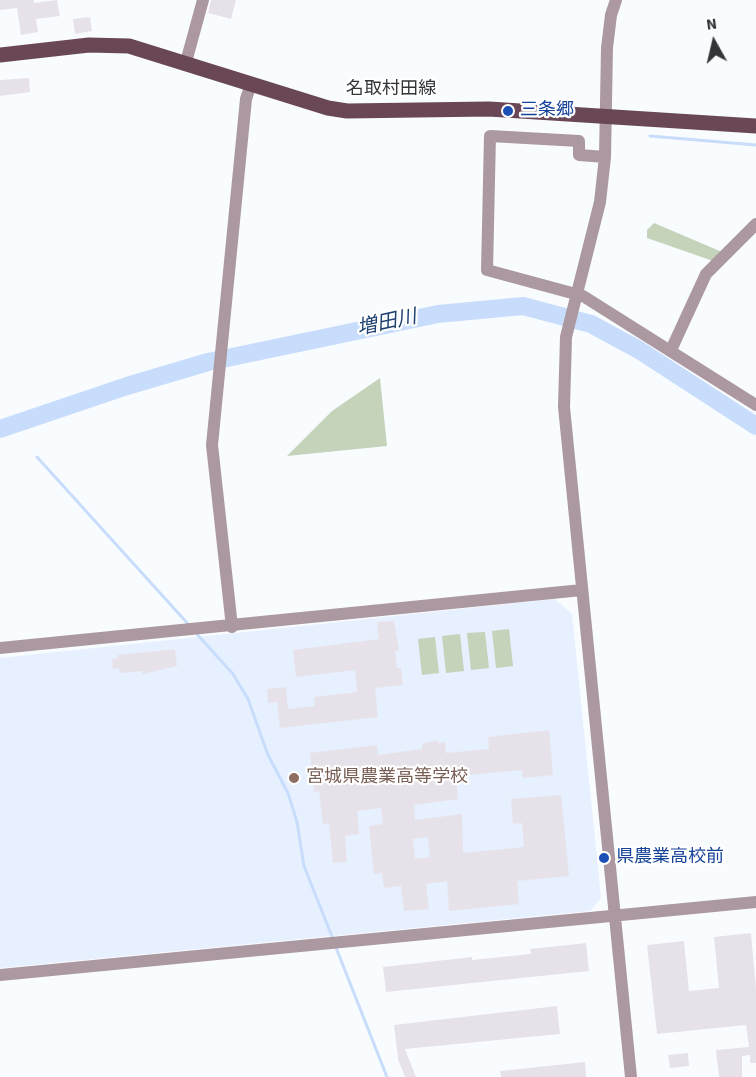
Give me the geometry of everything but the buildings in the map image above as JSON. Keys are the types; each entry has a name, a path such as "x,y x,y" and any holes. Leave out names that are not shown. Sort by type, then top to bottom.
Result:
{"main road":[{"name":"名取村田線","path":"0,55 108,45 129,46 186,62 248,91 347,111 489,109 755,126"}],"street":[{"path":"186,62 203,0"},
{"path":"616,0 611,15 607,48 605,157 600,202 566,337 564,407 631,1077"},
{"path":"232,627 212,445 220,345 248,91"},
{"path":"605,157 579,155 579,141 490,136 487,270 575,299 670,350 756,405"},
{"path":"670,350 706,274 756,224"},
{"path":"0,648 232,627 582,590"},
{"path":"0,975 756,902"}],"shaded area":[{"name":"宮城県農業高等学校","path":"555,599 572,614 601,898 590,911 0,968 0,658"}],"green space":[{"path":"654,223 722,252 713,261 647,238 647,230"},
{"path":"380,378 387,446 287,456 332,411"},
{"path":"509,629 513,666 496,668 492,631"},
{"path":"485,632 489,668 471,670 467,633"},
{"path":"460,634 464,671 446,673 442,636"},
{"path":"435,637 439,673 422,675 418,639"}],"waterway":[{"path":"650,136 756,145"},
{"name":"増田川","path":"0,429 127,386 208,362 438,314 523,306 591,324 639,350 756,426"},
{"path":"37,457 189,625"},
{"path":"195,632 233,674 248,699 268,755 288,793 297,822 304,866 333,939"},
{"path":"335,945 387,1077"}],"place":[{"name":"三条郷","path":"508,111"},
{"name":"宮城県農業高等学校","path":"294,778"},
{"name":"県農業高校前","path":"604,858"}]}
